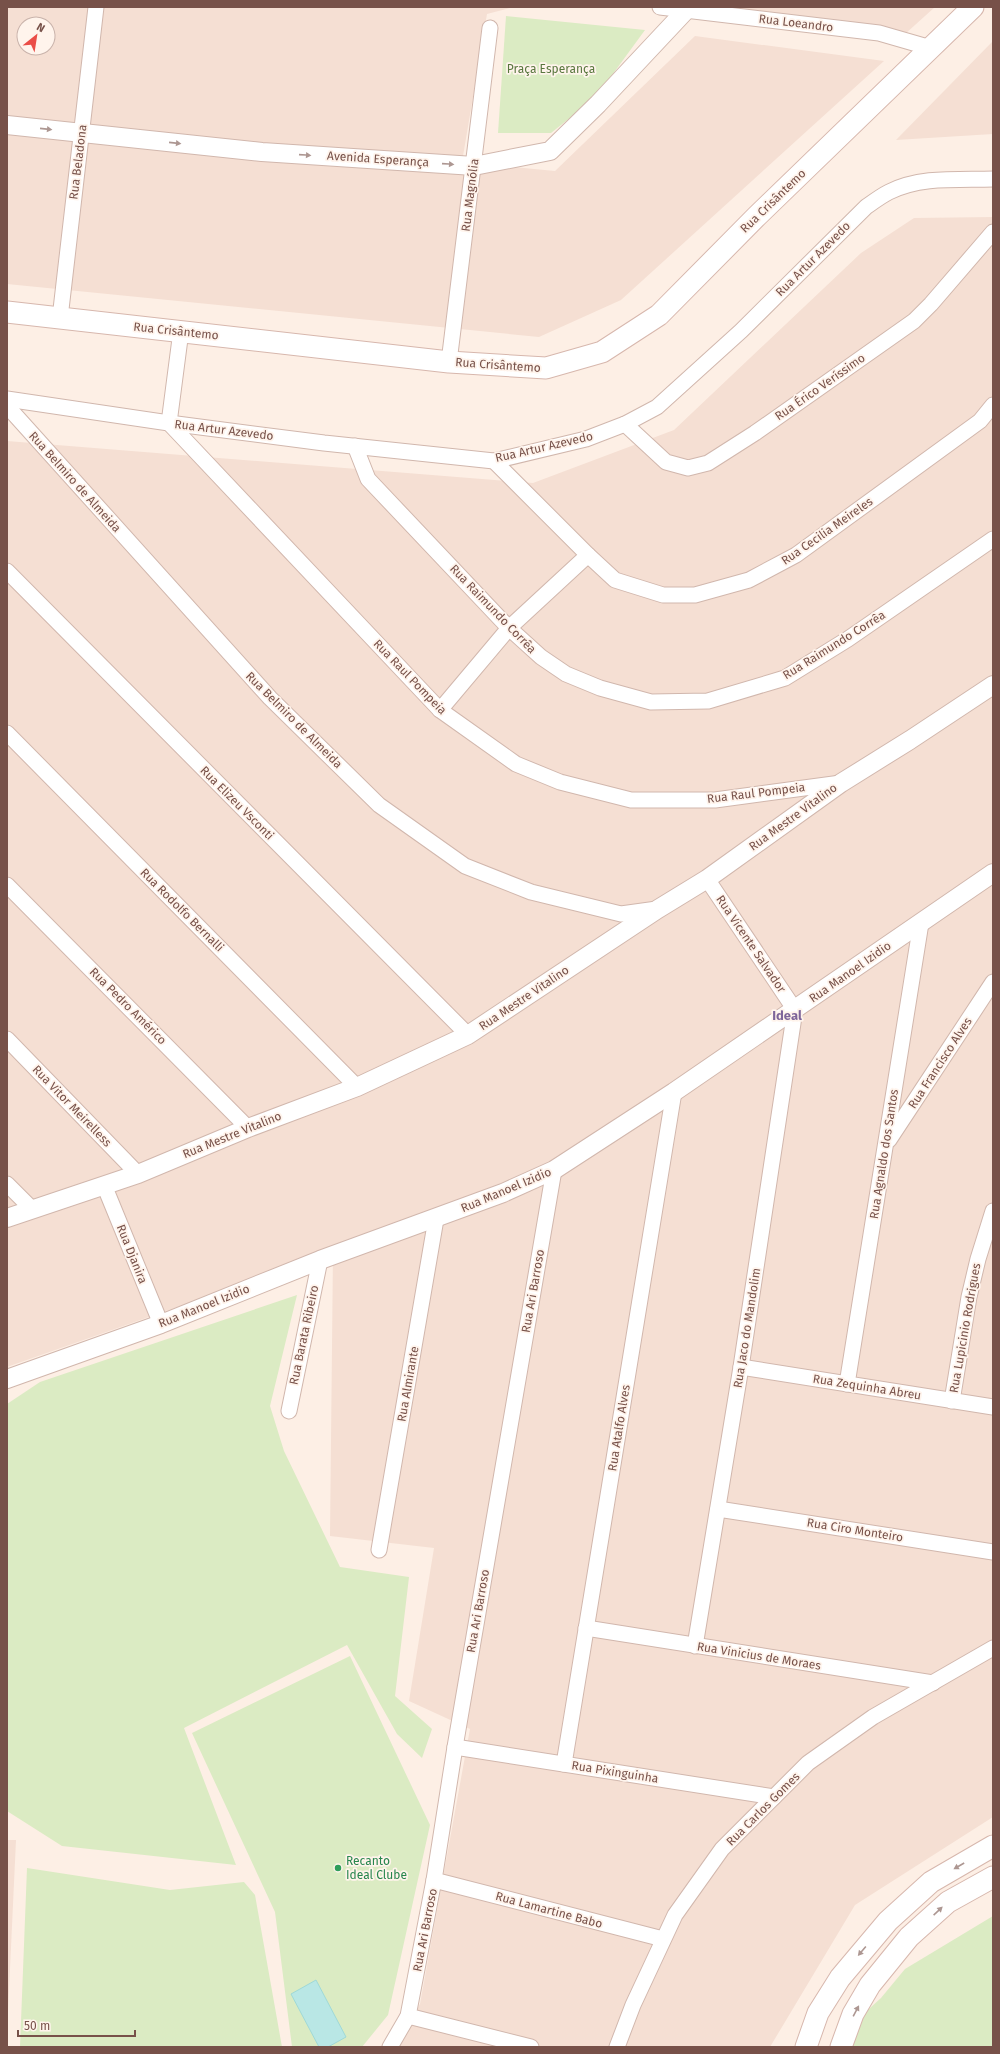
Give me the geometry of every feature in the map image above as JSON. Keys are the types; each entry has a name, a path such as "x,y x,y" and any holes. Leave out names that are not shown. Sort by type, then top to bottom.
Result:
{"main road":[{"name":"Rua Crisântemo","path":"7,312 60,318 181,336 449,362 546,368 602,352 659,315 752,221 973,7"},
{"path":"806,2047 818,2012 840,1978 888,1921 930,1882 993,1846"},
{"path":"841,2047 854,2014 870,1985 910,1937 948,1902 993,1877"}],"street":[{"name":"Rua Beladona","path":"60,318 96,7"},
{"name":"Rua Loeandro","path":"660,7 880,33 931,48"},
{"name":"Avenida Esperança","path":"7,125 262,152 474,166 550,151 598,104 687,9"},
{"name":"Rua Magnólia","path":"449,362 490,28"},
{"name":"Rua Artur Azevedo","path":"7,399 169,417 355,446 494,460 586,439 625,424 656,407 740,331 866,207 889,192 911,184 936,180 993,179"},
{"name":"Rua Érico Veríssimo","path":"625,424 666,462 688,468 708,463 761,429 914,321 931,304 993,232"},
{"path":"169,417 181,336"},
{"name":"Rua Cecilia Meireles","path":"494,460 588,555 615,580 663,595 695,595 749,580 796,555 980,421 993,405"},
{"name":"Rua Belmiro de Almeida","path":"7,406 270,698 379,805 465,866 531,892 621,914 658,909"},
{"name":"Rua Raul Pompeia","path":"169,417 440,710 516,764 560,782 631,800 715,800 841,783"},
{"name":"Rua Raimundo Corrêa","path":"355,446 368,479 509,628 541,657 566,674 600,688 651,702 708,700 786,678 848,639 993,539"},
{"path":"440,710 509,628 588,555"},
{"name":"Rua Elizeu Vsconti","path":"7,571 468,1035"},
{"name":"Rua Mestre Vitalino","path":"7,1218 138,1174 248,1128 357,1087 468,1035 658,909 707,879 841,783 910,740 993,685"},
{"name":"Rua Rodolfo Bernalli","path":"7,733 357,1087"},
{"name":"Rua Manoel Izidio","path":"7,1379 161,1324 320,1260 504,1194 554,1170 674,1092 993,873"},
{"name":"Rua Vicente Salvador","path":"707,879 795,1010"},
{"name":"Rua Pedro Américo","path":"7,885 248,1128"},
{"name":"Rua Agnaldo dos Santos","path":"847,1384 921,923"},
{"name":"Rua Francisco Alves","path":"886,1144 993,982"},
{"name":"Rua Jaco do Mandolim","path":"695,1646 742,1367 795,1010"},
{"name":"Rua Vitor Meirelless","path":"7,1039 138,1174"},
{"name":"Rua Atalfo Alves","path":"564,1764 674,1092"},
{"name":"Rua Ari Barroso","path":"390,2047 408,2016 434,1880 455,1747 554,1170"},
{"path":"7,1184 32,1209"},
{"name":"Rua Djanira","path":"104,1185 161,1324"},
{"name":"Rua Lupicinio Rodrigues","path":"952,1401 969,1297 978,1259 993,1211"},
{"name":"Rua Almirante","path":"379,1550 436,1218"},
{"name":"Rua Barata Ribeiro","path":"289,1411 320,1260"},
{"name":"Rua Zequinha Abreu","path":"742,1367 993,1407"},
{"name":"Rua Ciro Monteiro","path":"718,1509 993,1552"},
{"name":"Rua Vinicius de Moraes","path":"586,1628 933,1683"},
{"name":"Rua Carlos Gomes","path":"618,2047 633,2005 675,1915 722,1849 808,1763 873,1717 993,1648"},
{"name":"Rua Pixinguinha","path":"455,1747 774,1797"},
{"name":"Rua Lamartine Babo","path":"434,1880 663,1939"},
{"path":"408,2016 531,2047"}],"shaded area":[{"path":"7,7 514,7 487,14 462,162 555,171 695,36 884,61 621,300 539,337 7,284"},
{"path":"709,7 935,7 905,34"},
{"path":"993,41 993,134 896,140"},
{"path":"993,217 993,1817 855,1905 770,2047 395,2047 420,2004 470,1729 409,1701 434,1548 330,1536 333,1252 7,1367 7,441 533,483 674,430 861,253 914,218"},
{"path":"7,1840 16,1840 7,2033"}],"green space":[{"name":"Praça Esperança","path":"506,16 645,30 596,97 551,133 498,133"},
{"path":"297,1295 270,1406 284,1451 340,1567 409,1577 395,1696 432,1729 422,1758 397,1734 347,1645 184,1728 236,1865 62,1846 7,1811 7,1404 40,1382"},
{"name":"Recanto Ideal Clube","path":"350,1656 430,1825 388,2015 362,2047 292,2047 275,1912 192,1733"},
{"path":"27,1868 170,1890 244,1882 255,1895 282,2047 20,2047"},
{"path":"993,1916 993,2047 847,2047 859,2018 881,1998 905,1969"}],"water":[{"path":"316,1980 346,2037 328,2047 319,2047 291,1994"}],"place":[{"name":"Recanto Ideal Clube","path":"338,1868"}],"district":[{"name":"Ideal","path":"787,1015"}]}
